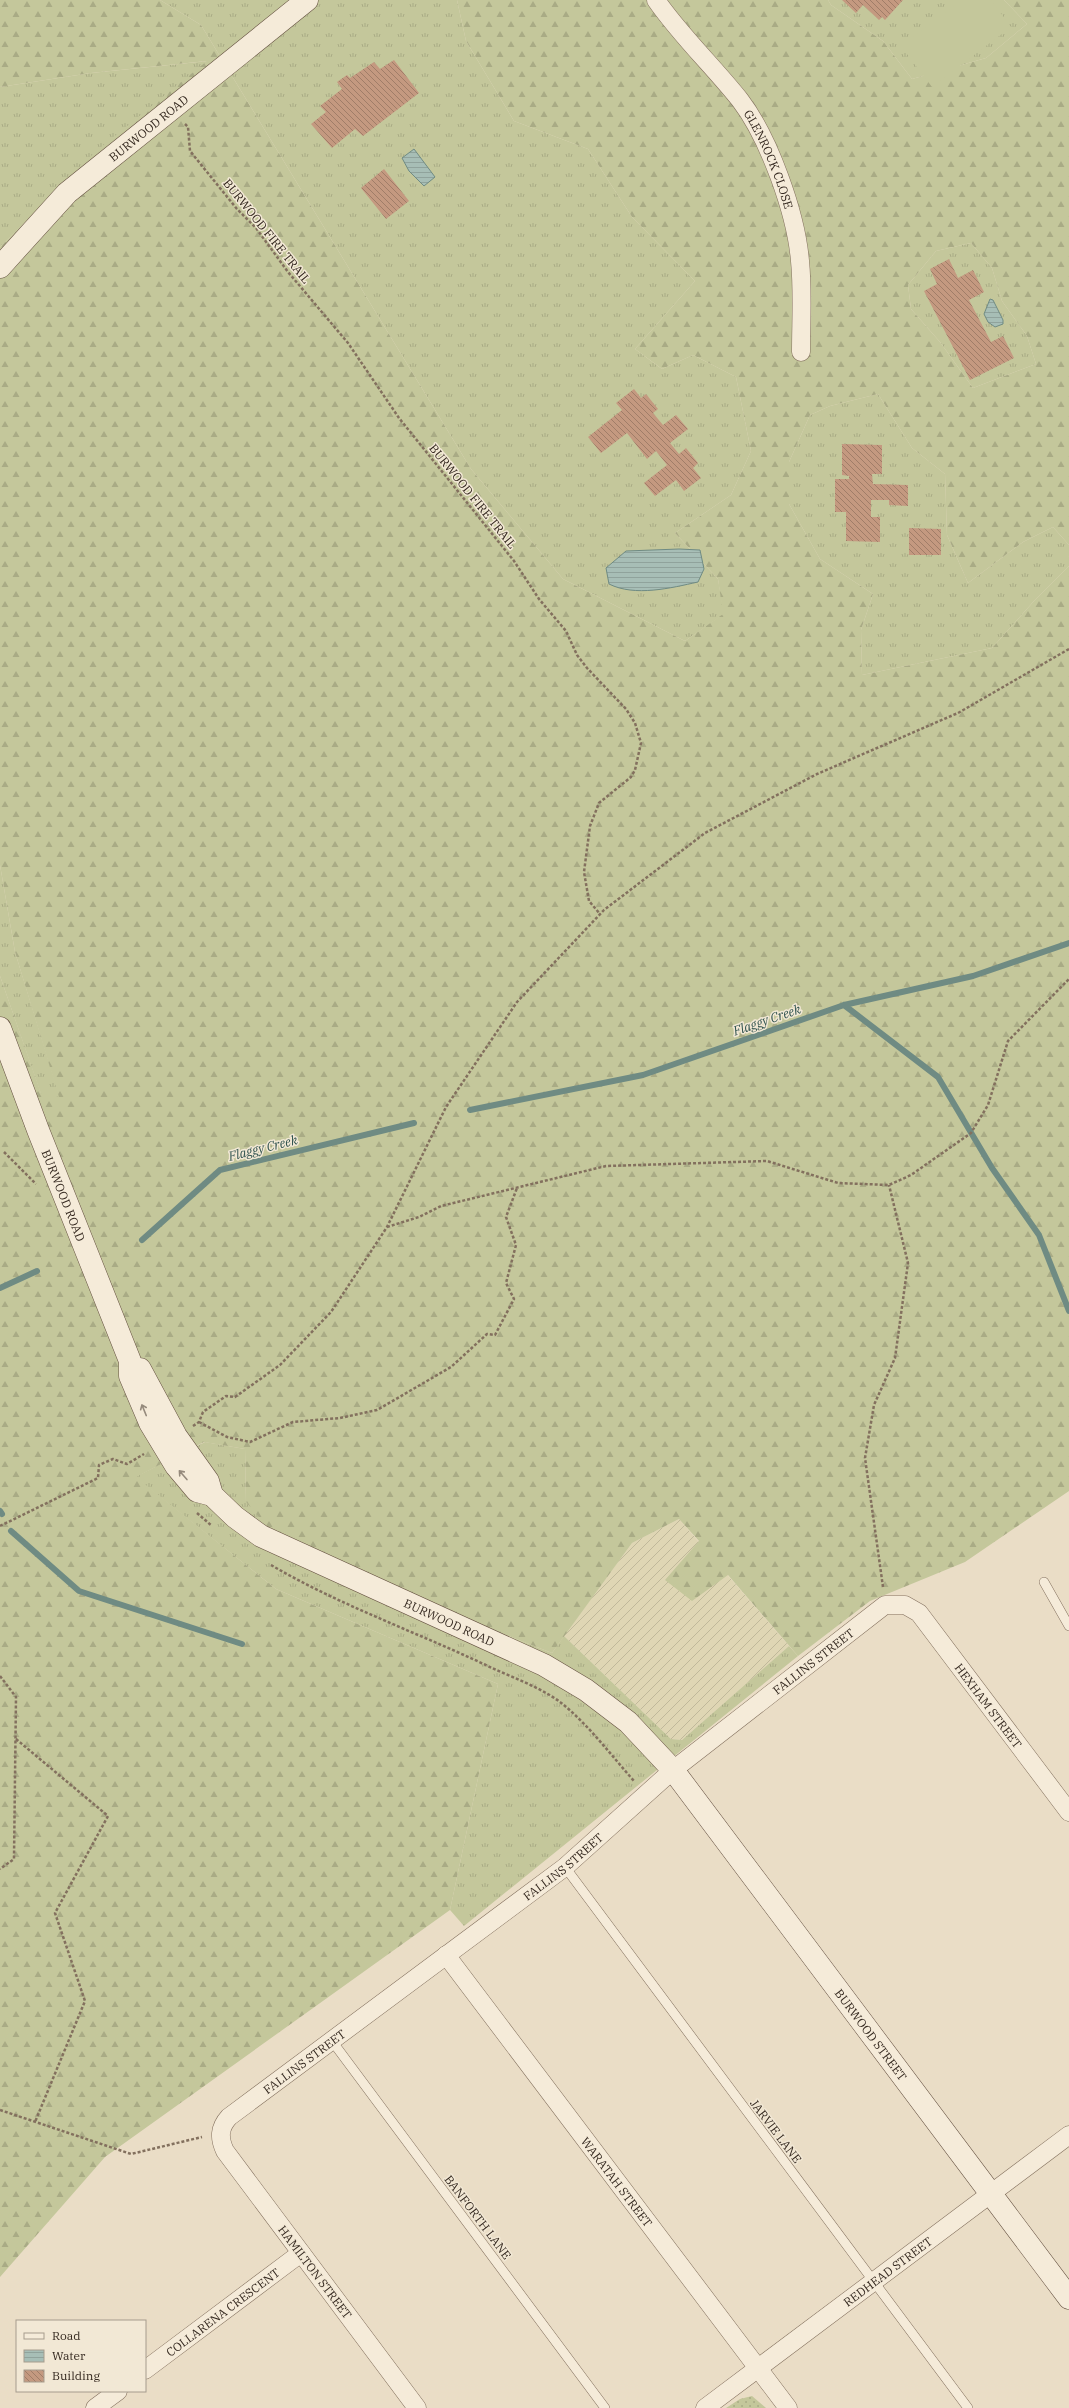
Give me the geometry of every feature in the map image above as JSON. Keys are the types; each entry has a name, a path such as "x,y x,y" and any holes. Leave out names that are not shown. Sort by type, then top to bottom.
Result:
{"main road":[{"name":"BURWOOD ROAD","path":"1,263 67,193 307,0"},
{"name":"BURWOOD ROAD","path":"0,1028 38,1130 130,1361 130,1376 150,1424 158,1448 176,1466 197,1491 212,1495 235,1518 260,1536 509,1648 586,1690 628,1722 673,1770"},
{"name":"BURWOOD STREET","path":"673,1770 1069,2298"}],"street":[{"name":"GLENROCK CLOSE","path":"656,0 676,28 740,101 763,138 789,206 800,260 801,352"},
{"name":"HEXHAM STREET","path":"885,1605 905,1604 919,1613 1066,1801"},
{"name":"FALLINS STREET","path":"220,2132 223,2123 229,2117 565,1867 673,1770 885,1605"},
{"name":"WARATAH STREET","path":"446,1956 788,2408"},
{"name":"HAMILTON STREET","path":"220,2132 225,2151 417,2408"},
{"name":"REDHEAD STREET","path":"705,2408 1069,2135"},
{"name":"COLLARENA CRESCENT","path":"146,2369 301,2253"},
{"path":"95,2408 117,2392"}],"lane":[{"path":"1044,1582 1069,1626"},
{"name":"JARVIE LANE","path":"565,1867 968,2408"},
{"name":"BANFORTH LANE","path":"332,2041 605,2408"}],"path":[{"name":"BURWOOD FIRE TRAIL","path":"172,108 188,127 190,151 237,209 256,228 288,272 348,344 399,418 514,561 539,599 566,631 577,655 587,668 626,709 635,723 640,734 640,743 635,770 631,777 599,803 590,826 584,872 589,901 600,914"},
{"path":"0,1526 98,1478 99,1466 114,1458 128,1464 158,1448 199,1422 203,1412 226,1396 235,1397 280,1365 331,1312 387,1227 446,1107 517,1002 600,914 704,833 817,774 958,713 1069,649"},
{"path":"387,1227 419,1217 441,1206 606,1166 767,1161 838,1183 888,1185 911,1175 971,1133 988,1105 1008,1041 1069,979"},
{"path":"885,1605 865,1458 874,1405 895,1358 908,1263 888,1185"},
{"path":"199,1422 227,1437 250,1442 293,1422 340,1418 377,1410 451,1367 487,1334 495,1335 514,1299 506,1283 516,1245 506,1217 517,1188"},
{"path":"192,1508 202,1519 214,1528"},
{"path":"264,1561 297,1580 400,1628 458,1651 564,1704 591,1730 645,1795"},
{"path":"0,1676 16,1697 14,1859 0,1869"},
{"path":"16,1739 108,1816 55,1913 85,2001 35,2122"},
{"path":"0,2110 131,2154 220,2132"}],"shaded area":[{"path":"679,1519 789,1646 682,1740 671,1739 564,1636 632,1543"}],"green space":[{"path":"0,0 160,0 201,25 471,469 563,579 685,641 723,614 718,579 675,533 731,495 751,451 736,377 693,355 662,369 635,349 695,281 632,217 588,149 514,121 466,41 457,0 828,0 831,5 883,41 912,79 986,58 1027,24 1004,0 1069,0 1069,545 1053,527 1023,542 968,583 947,535 945,474 912,448 878,394 830,406 810,415 789,462 789,504 820,559 873,594 861,630 862,675 992,648 1034,601 1069,566 1069,1491 965,1562 870,1601 798,1656 728,1575 692,1601 665,1580 699,1541 679,1519 632,1543 552,1653 412,1598 272,1532 246,1502 245,1449 204,1442 136,1477 276,1589 498,1684 450,1910 105,2157 0,2277 0,976 41,1093 59,1097 15,952 0,865 0,247 95,152 207,61 91,73 0,87","holes":["971,243 992,268 1002,301 1027,336 1036,364 973,388 940,342 911,309 908,285 936,251"]},
{"path":"160,0 457,0 466,41 514,121 588,149 632,217 695,281 635,349 662,369 693,355 736,377 751,451 731,495 675,533 718,579 724,614 685,641 563,579 471,469 201,25"},
{"path":"828,0 1004,0 1027,24 986,58 912,79 883,41 831,5"},
{"path":"962,0 991,0 1011,27 932,87 901,46"},
{"path":"208,61 96,152 0,247 0,87 91,73"},
{"path":"971,243 992,268 1002,301 1027,336 1036,364 973,388 940,342 911,309 908,285 936,251"},
{"path":"878,394 912,448 945,474 947,535 968,583 1023,542 1053,527 1069,545 1069,566 1034,601 992,648 862,675 861,630 873,594 820,559 789,504 789,462 810,415 830,406"},
{"path":"0,865 15,952 60,1098 41,1094 0,976"},
{"path":"205,1442 245,1449 246,1502 412,1598 552,1653 564,1636 671,1739 682,1740 789,1646 798,1656 464,1926 450,1910 498,1684 276,1589 135,1477"},
{"path":"752,2396 766,2408 726,2408 740,2399"}],"water":[{"path":"414,149 435,177 424,186 409,171 402,158"},
{"path":"990,299 993,300 1003,320 1003,324 995,327 988,322 984,314"},
{"path":"679,549 700,550 704,569 698,582 665,589 641,591 619,588 609,584 606,568 626,551"}],"building":[{"path":"842,0 903,0 885,20 882,17 879,20 863,5 856,13"},
{"path":"394,60 419,93 363,136 355,129 332,148 311,124 326,112 320,106 342,89 337,82 347,75 350,78 374,62 380,69"},
{"path":"384,169 409,201 386,219 361,188"},
{"path":"949,259 958,278 973,270 984,292 969,300 991,342 1003,336 1014,358 970,380 924,291 937,284 930,269"},
{"path":"634,389 641,398 646,394 658,409 653,413 663,425 676,415 688,429 670,443 679,454 686,448 698,463 693,468 701,478 684,491 676,480 655,496 644,483 667,465 656,451 647,459 627,433 601,453 588,437 622,410 616,403"},
{"path":"842,444 882,445 882,474 872,474 873,484 908,485 908,506 889,505 889,500 871,500 871,517 880,517 880,542 846,541 846,512 835,512 835,479 849,479 849,476 842,475"},
{"path":"909,528 941,529 941,555 909,555"}],"waterway":[{"name":"Flaggy Creek","path":"470,1110 643,1075 844,1005 973,976 1069,943"},
{"path":"844,1005 938,1077 992,1168 1039,1235 1069,1311"},
{"name":"Flaggy Creek","path":"142,1240 220,1170 414,1123"},
{"name":"Flaggy Creek","path":"0,1288 37,1271"},
{"path":"11,1531 79,1591 242,1644"}]}
